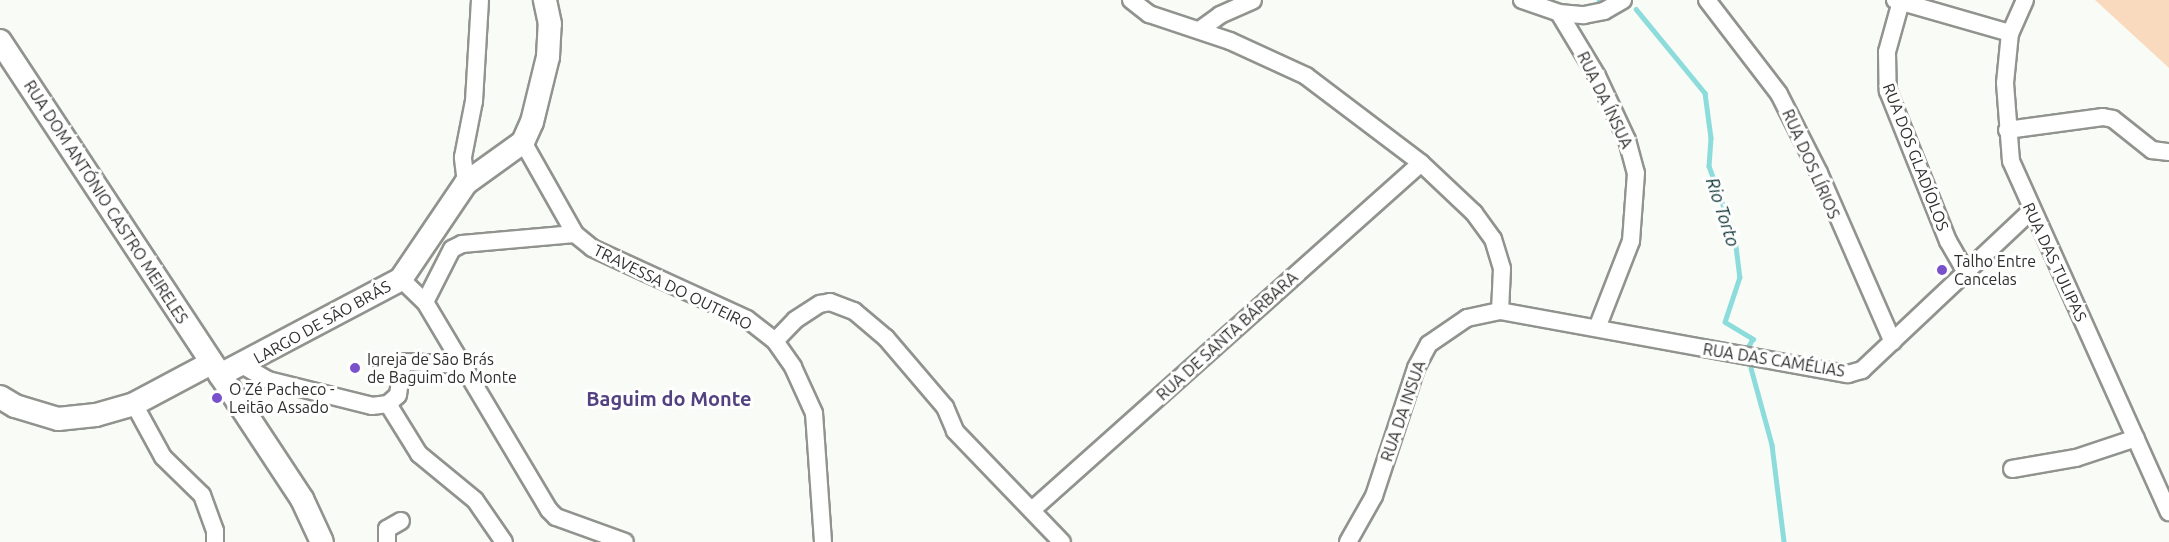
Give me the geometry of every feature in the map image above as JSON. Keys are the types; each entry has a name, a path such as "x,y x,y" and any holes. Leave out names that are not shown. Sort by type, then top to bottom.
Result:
{"street":[{"path":"466,183 463,157 473,110 480,0"},
{"path":"425,302 452,249 462,244 575,234 523,142 532,122 548,57 550,24 545,0"},
{"path":"1131,0 1149,14 1201,30 1306,76 1421,162 1474,213 1493,239 1502,269 1500,311"},
{"path":"1201,30 1220,15 1253,0"},
{"path":"1522,0 1559,13 1595,14 1623,0"},
{"name":"RUA DOS LÍRIOS","path":"1707,0 1779,94 1819,173 1893,342"},
{"name":"RUA DAS TULIPAS","path":"2025,0 2010,33 2005,83 2011,161 2169,512"},
{"path":"1897,2 2010,33"},
{"name":"RUA DOS GLADÍOLOS","path":"1897,2 1887,52 1888,91 1948,241 1965,271"},
{"name":"RUA DA ÍNSUA","path":"1559,13 1597,76 1627,140 1636,173 1631,241 1597,328"},
{"name":"RUA DOM ANTÓNIO CASTRO MEIRELES","path":"0,41 302,498 322,542"},
{"path":"2007,130 2103,117 2113,119 2152,150 2169,152"},
{"name":"LARGO DE SÃO BRÁS","path":"5,406 57,419 96,415 134,404 215,369 242,365 401,279 466,183 523,142"},
{"name":"RUA DE SANTA BÁRBARA","path":"1032,510 1421,162"},
{"name":"RUA DAS CAMÉLIAS","path":"1597,328 1835,373 1862,370 2032,210"},
{"name":"TRAVESSA DO OUTEIRO","path":"575,234 613,261 747,319 774,341 793,367 814,413 823,542"},
{"name":"LARGO DE SÃO BRÁS","path":"401,279 425,302 549,510 556,517 624,542"},
{"path":"774,341 795,320 820,304 830,302 854,311 886,338 945,407 955,431 1062,542"},
{"name":"RUA DA INSUA","path":"1348,542 1374,496 1416,368 1429,344 1467,318 1500,311 1597,328"},
{"path":"462,365 406,362 402,367 398,395 388,404 419,454 481,506 504,542"},
{"name":"LARGO DE SÃO BRÁS","path":"242,365 268,381 372,406 388,404"},
{"path":"134,404 163,458 202,495 215,531 215,542"},
{"path":"2012,469 2076,458 2136,438"},
{"path":"387,542 387,529 401,520"}],"shaded area":[{"path":"2095,0 2169,0 2169,68"}],"waterway":[{"name":"Rio Torto","path":"1636,9 1705,93 1711,138 1709,166 1735,238 1740,277 1725,322 1753,339 1748,348"},
{"name":"Rio Torto","path":"1751,368 1772,445 1784,542"}],"place":[{"name":"Talho Entre Cancelas","path":"1942,270"},
{"name":"Igreja de São Brás de Baguim do Monte","path":"355,368"},
{"name":"O Zé Pacheco - Leitão Assado","path":"217,398"}],"district":[{"name":"Baguim do Monte","path":"669,398"}]}
